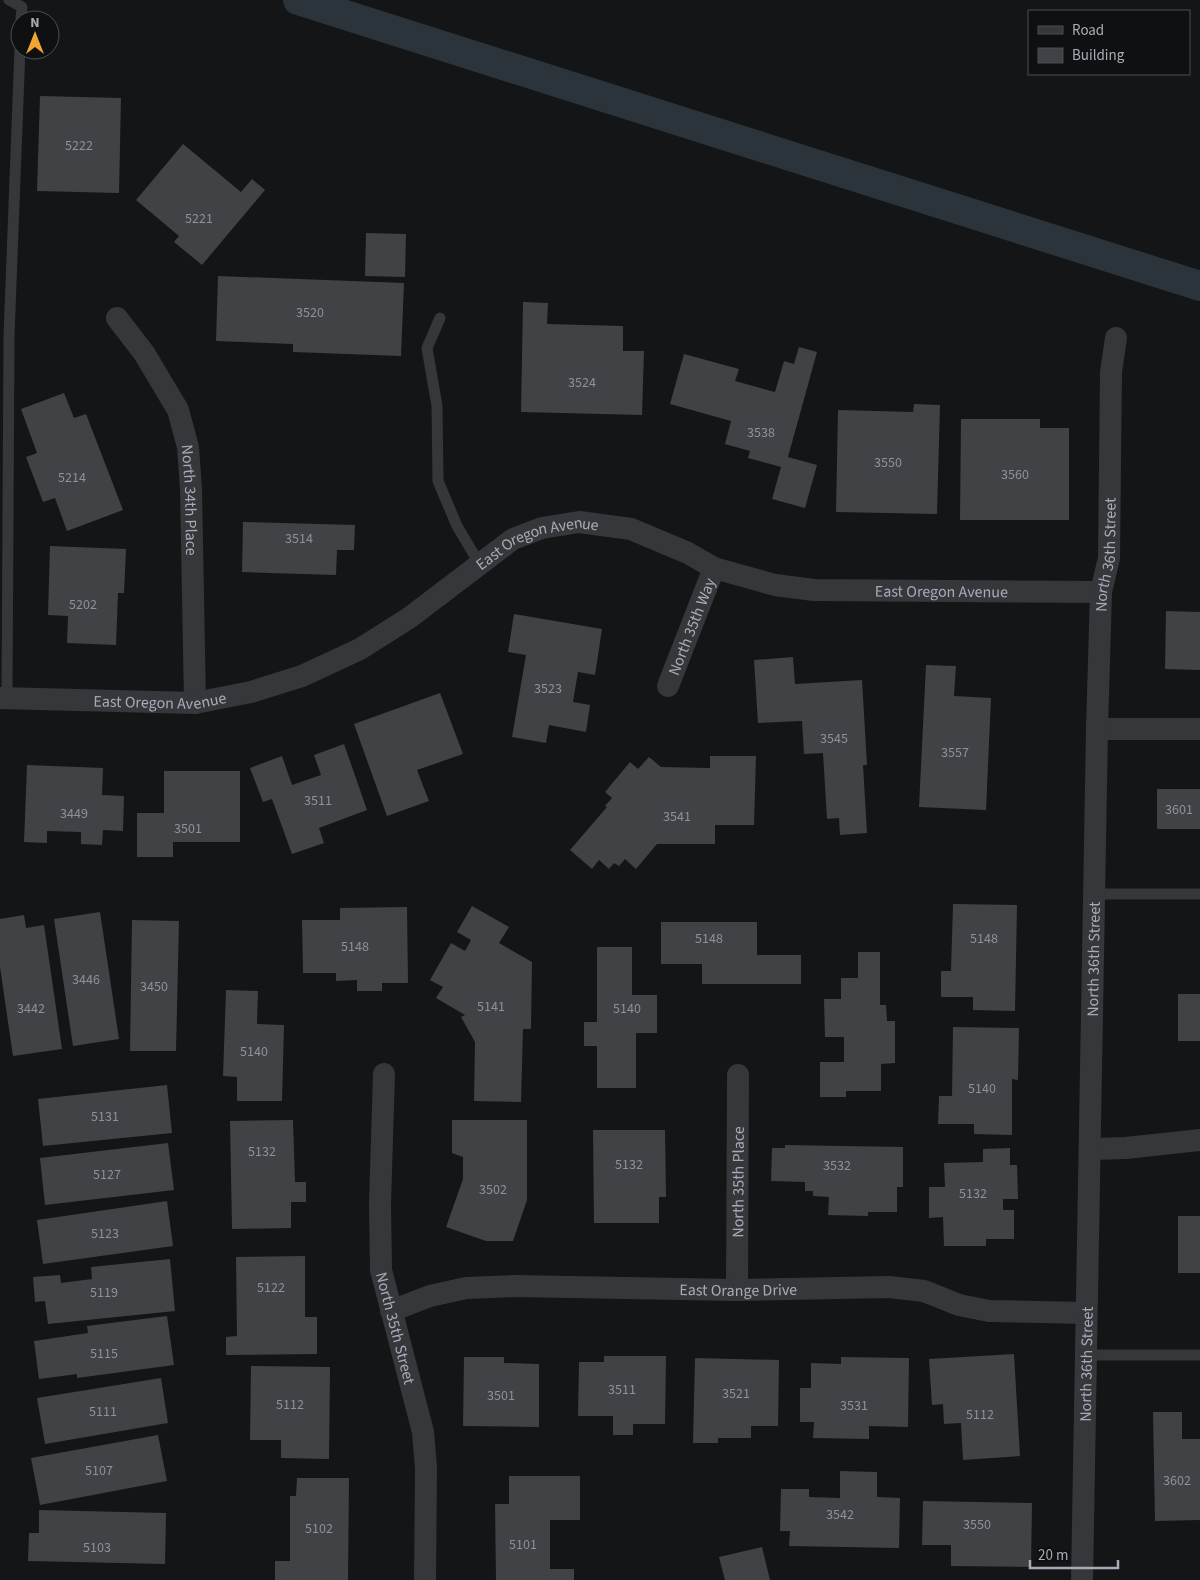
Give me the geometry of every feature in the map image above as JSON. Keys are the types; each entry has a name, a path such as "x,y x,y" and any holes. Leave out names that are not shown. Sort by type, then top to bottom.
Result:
{"street":[{"name":"North 34th Place","path":"117,318 144,353 178,410 188,447 191,489 195,703"},
{"name":"North 36th Street","path":"1082,1580 1097,729 1101,592 1109,558 1111,372 1116,338"},
{"name":"East Oregon Avenue","path":"3,699 195,703 251,692 302,676 360,649 409,618 513,539 542,528 579,522 631,529 688,553 714,568 774,584 814,590 1101,592"},
{"name":"North 35th Way","path":"668,686 714,568"},
{"path":"1097,729 1200,729"},
{"name":"North 35th Street","path":"384,1074 380,1204 381,1270 423,1432 426,1468 425,1580"},
{"name":"North 35th Place","path":"737,1290 738,1075"},
{"path":"1091,1149 1126,1148 1200,1140"},
{"name":"East Orange Drive","path":"391,1311 430,1296 466,1288 514,1286 737,1290 889,1287 924,1291 959,1305 989,1311 1086,1313"}],"lane":[{"path":"9,0 22,7 22,10"},
{"path":"3,699 4,336 19,60"},
{"path":"440,318 427,348 437,406 438,481 458,526 479,563"},
{"path":"1094,894 1200,894"},
{"path":"1086,1355 1200,1355"}],"building":[{"path":"40,96 121,98 119,193 37,191"},
{"path":"183,144 241,192 252,179 265,190 202,265 174,242 179,236 136,200"},
{"path":"366,233 406,234 405,277 365,276"},
{"path":"218,276 404,283 401,356 293,352 293,344 216,341"},
{"path":"523,302 548,303 547,324 623,326 623,351 644,351 642,415 521,412"},
{"path":"799,347 817,352 788,457 817,465 805,508 772,499 781,467 748,458 750,451 725,444 731,421 670,404 684,354 739,369 735,381 775,392 784,361 794,364"},
{"path":"64,393 74,418 86,414 123,510 67,531 55,498 43,502 26,457 37,453 21,409"},
{"path":"914,404 940,405 937,514 836,512 838,410 913,412"},
{"path":"961,419 1040,419 1040,428 1069,428 1069,520 960,520"},
{"path":"243,522 355,525 354,550 337,550 336,575 242,572"},
{"path":"50,546 126,549 124,593 118,593 116,645 67,643 68,616 48,615"},
{"path":"1166,611 1200,612 1200,670 1165,669"},
{"path":"514,614 602,629 595,675 578,672 573,702 590,705 586,732 549,725 546,743 512,737 526,655 508,652"},
{"path":"793,657 795,684 862,680 867,765 863,765 867,833 840,835 839,818 827,819 823,753 804,754 802,721 758,723 754,660"},
{"path":"926,665 956,666 954,696 991,698 986,810 919,807"},
{"path":"440,693 463,754 417,770 429,801 387,816 354,724"},
{"path":"344,744 367,810 319,828 324,843 292,854 272,799 263,802 250,768 282,756 292,785 321,775 314,755"},
{"path":"710,756 756,756 754,825 715,825 715,844 657,844 636,869 625,859 619,866 614,863 609,869 599,860 592,869 570,850 607,807 605,806 612,798 605,792 630,762 638,769 649,757 661,767 710,768"},
{"path":"27,765 103,768 102,795 124,796 123,831 103,830 102,845 81,844 81,832 47,831 47,843 24,842"},
{"path":"164,771 240,771 240,842 173,842 173,857 137,857 137,813 164,813"},
{"path":"1157,789 1200,789 1200,829 1157,829"},
{"path":"953,904 1017,905 1015,1011 973,1010 973,997 941,997 941,971 951,971"},
{"path":"472,906 509,927 499,943 532,962 531,1029 523,1029 521,1102 474,1101 475,1042 461,1017 465,1015 436,998 443,987 430,980 451,943 465,951 471,940 457,932"},
{"path":"407,907 408,983 382,983 382,991 357,991 357,980 336,981 336,973 303,973 302,920 340,920 340,908"},
{"path":"100,912 119,1039 73,1046 54,919"},
{"path":"24,915 26,928 44,925 62,1049 13,1056 0,967 0,919"},
{"path":"132,920 179,921 176,1051 130,1051"},
{"path":"661,922 757,922 757,955 801,955 801,984 702,984 702,964 661,964"},
{"path":"597,947 632,947 632,995 657,995 657,1033 636,1033 636,1088 597,1088 597,1046 584,1046 584,1022 597,1022"},
{"path":"858,952 880,952 880,1005 886,1005 887,1021 895,1021 895,1063 881,1064 881,1091 846,1091 846,1097 820,1097 820,1062 844,1062 844,1037 825,1037 824,999 841,999 841,978 858,978"},
{"path":"226,990 258,991 257,1024 284,1025 282,1101 237,1101 237,1077 223,1076"},
{"path":"1178,994 1200,994 1200,1041 1178,1041"},
{"path":"953,1027 1019,1028 1018,1080 1012,1079 1012,1135 974,1134 974,1124 938,1124 939,1096 952,1096"},
{"path":"167,1085 172,1133 43,1146 38,1099"},
{"path":"293,1120 295,1182 306,1182 306,1202 291,1202 291,1228 232,1229 230,1121"},
{"path":"452,1120 527,1120 527,1200 513,1241 486,1241 446,1227 463,1179 463,1157 452,1153"},
{"path":"593,1130 665,1130 666,1197 659,1197 659,1223 594,1223"},
{"path":"168,1143 174,1190 45,1205 40,1158"},
{"path":"785,1145 903,1147 903,1187 897,1187 897,1212 868,1212 868,1216 828,1215 829,1197 813,1196 813,1191 805,1191 805,1182 771,1181 772,1148 785,1148"},
{"path":"1010,1148 1010,1165 1017,1165 1018,1199 1003,1199 1003,1210 1014,1210 1014,1239 986,1239 986,1246 944,1246 943,1217 929,1218 929,1187 945,1187 944,1163 983,1162 983,1149"},
{"path":"167,1201 173,1246 43,1264 37,1220"},
{"path":"1178,1216 1200,1216 1200,1273 1178,1273"},
{"path":"305,1256 305,1317 317,1317 317,1354 226,1355 226,1337 237,1336 236,1257"},
{"path":"170,1259 175,1311 48,1324 45,1301 35,1302 33,1277 60,1275 61,1283 92,1279 91,1267"},
{"path":"167,1316 174,1365 77,1378 77,1374 39,1379 34,1341 88,1333 87,1326"},
{"path":"1014,1354 1020,1456 963,1460 961,1423 944,1424 943,1404 932,1405 929,1359"},
{"path":"604,1356 666,1356 665,1424 633,1424 633,1435 613,1435 613,1416 578,1416 579,1362 604,1362"},
{"path":"464,1357 504,1357 504,1363 539,1364 539,1427 463,1426"},
{"path":"841,1357 909,1358 908,1427 869,1426 869,1439 813,1438 814,1422 800,1422 800,1388 811,1388 811,1363 841,1364"},
{"path":"695,1358 779,1360 778,1426 751,1426 751,1438 718,1438 718,1443 693,1443"},
{"path":"251,1366 330,1367 329,1459 281,1458 281,1440 250,1440"},
{"path":"161,1378 168,1423 45,1444 37,1398"},
{"path":"1153,1412 1182,1412 1182,1439 1200,1439 1200,1520 1155,1521"},
{"path":"158,1435 167,1481 40,1505 31,1458"},
{"path":"840,1471 877,1472 877,1497 900,1498 899,1548 789,1546 790,1531 780,1531 781,1489 809,1489 809,1497 840,1498"},
{"path":"509,1476 580,1476 580,1520 550,1520 550,1569 574,1569 574,1580 496,1580 495,1504 509,1504"},
{"path":"297,1478 349,1478 348,1580 275,1580 275,1561 290,1561 290,1496 296,1496"},
{"path":"923,1501 1032,1503 1031,1567 951,1566 951,1545 922,1545"},
{"path":"39,1510 166,1513 165,1564 28,1561 29,1533 39,1533"},
{"path":"762,1547 770,1580 725,1580 719,1557"}],"waterway":[{"path":"298,0 1200,286"}]}
